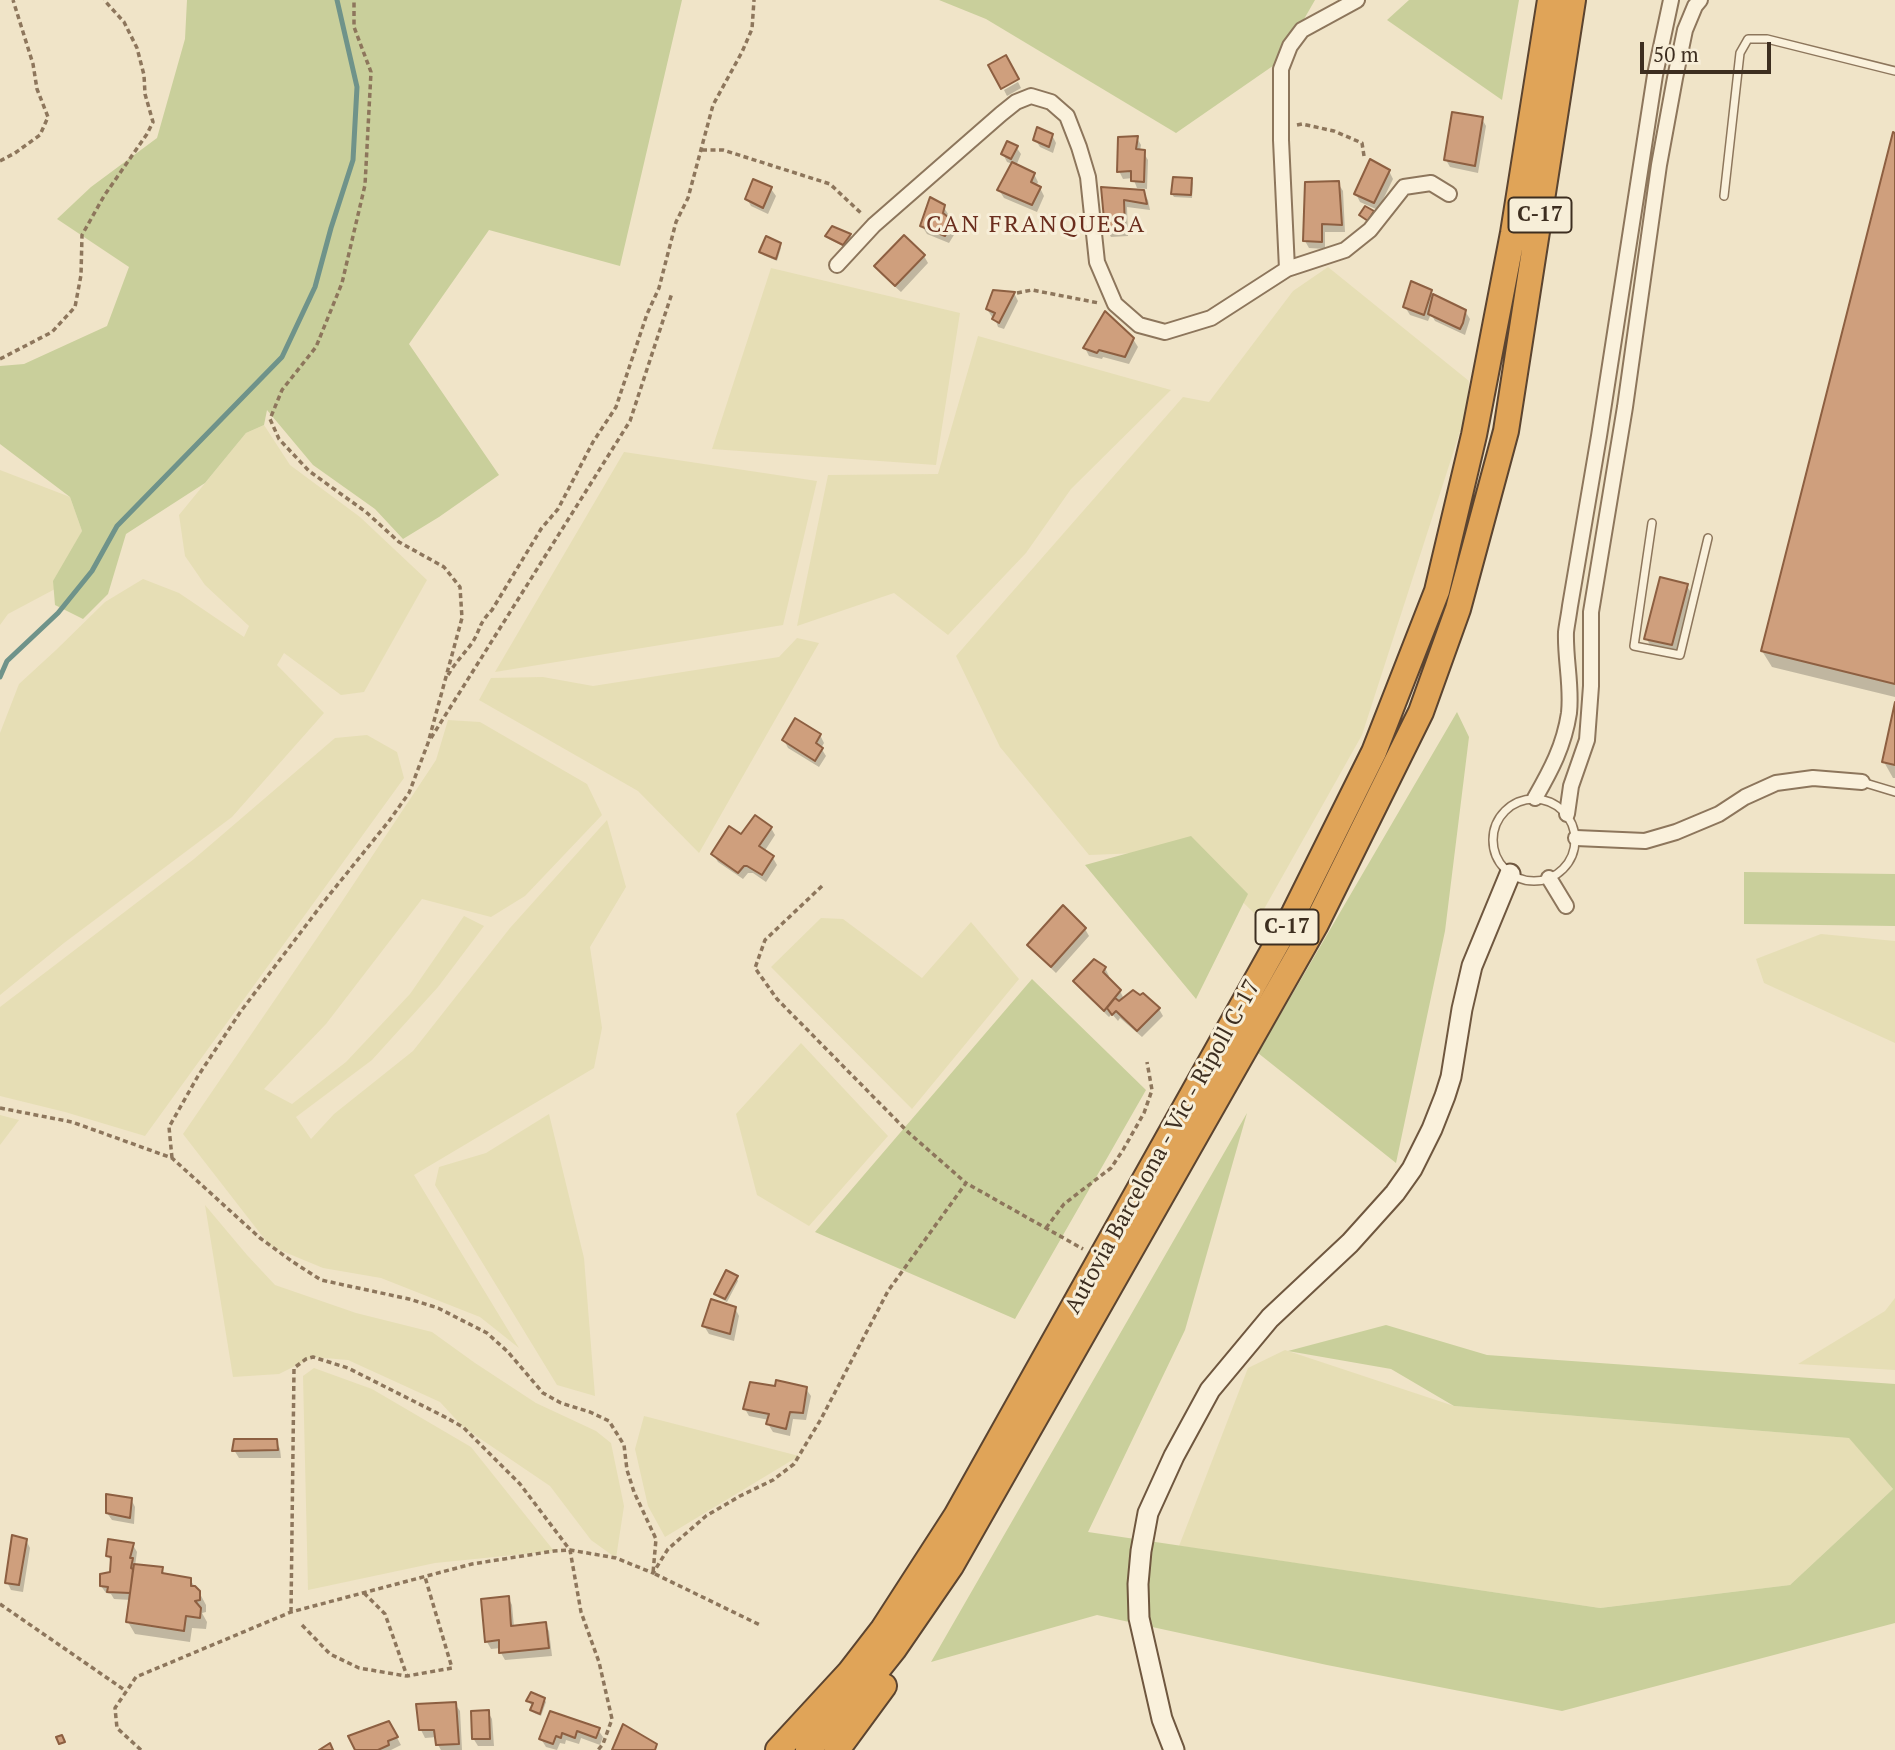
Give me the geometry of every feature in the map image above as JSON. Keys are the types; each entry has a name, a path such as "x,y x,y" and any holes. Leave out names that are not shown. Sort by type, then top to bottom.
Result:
{"highway":[{"name":"Autovia Barcelona - Vic - Ripoll C-17","path":"778,1750 849,1673 883,1629 956,1516 1294,913 1374,752 1437,591 1474,435 1510,247 1550,0"},
{"name":"Autovia Barcelona - Vic - Ripoll C-17","path":"808,1750 847,1708 886,1659 951,1566 1316,924 1421,712 1458,609 1506,431 1573,0"},
{"path":"837,1750 945,1600 951,1566"}],"street":[{"path":"1287,269 1281,69 1290,46 1302,30 1357,0"},
{"path":"1535,798 1556,761 1569,712 1566,633 1655,75 1671,0"},
{"path":"1567,814 1571,786 1587,740 1592,600 1625,407 1659,165 1685,30 1700,0"},
{"path":"838,265 874,225 1016,102 1031,96 1051,102 1067,117 1088,177 1097,262 1115,304 1139,325 1165,332 1210,318 1287,269 1345,250 1370,230 1404,187 1431,183 1450,194"},
{"path":"1576,838 1645,841 1676,832 1719,814 1745,797 1776,783 1813,778 1861,782"},
{"path":"1174,1750 1162,1719 1139,1618 1138,1584 1148,1513 1174,1456 1210,1390 1270,1318 1307,1286 1395,1194 1412,1169 1446,1096 1472,966 1510,874"},
{"path":"1549,878 1566,906"}],"lane":[{"path":"1724,196 1740,53 1748,39 1767,39 1895,71"},
{"path":"1652,523 1634,646 1681,655 1708,538"},
{"path":"1861,782 1895,792"},
{"path":"1535,798 1547,800 1567,814 1576,838 1573,855 1564,869 1549,878 1536,881 1523,880 1510,874 1501,865 1494,853 1492,840 1500,815 1509,806 1521,800 1535,798"}],"path":[{"path":"0,160 40,135 48,117 37,89 33,64 13,0"},
{"path":"0,359 52,332 75,307 81,275 82,236 104,196 153,122 137,47 124,22 104,0"},
{"path":"172,1158 169,1127 198,1076 241,1011 409,793 428,743 462,618 460,587 443,567 399,542 366,512 309,471 279,439 270,419 282,390 316,346 342,283 365,185 371,72 354,27 354,0"},
{"path":"445,680 473,642 482,620 492,610 541,529 558,509 593,442 616,407 647,314 659,288 676,222 688,198 713,105 752,29 754,0"},
{"path":"1281,127 1302,124 1334,131 1362,143 1364,156"},
{"path":"701,150 723,150 830,184 874,225"},
{"path":"1017,293 1032,290 1094,303 1115,304"},
{"path":"428,743 630,421 672,293"},
{"path":"822,886 765,940 755,968 777,999 909,1133 966,1183 1100,1259"},
{"path":"1046,1228 1063,1204 1111,1168 1123,1150 1144,1113 1152,1090 1147,1062"},
{"path":"0,1108 72,1122 172,1158 260,1238 321,1280 438,1308 487,1333 508,1352 543,1393 561,1403 609,1421 624,1446 627,1470 634,1492 656,1539 653,1573"},
{"path":"653,1573 668,1549 706,1516 772,1480 794,1464 821,1419 888,1291 966,1183"},
{"path":"291,1612 294,1368 313,1357 348,1368 463,1427 520,1484 570,1550 581,1612 599,1662 612,1720 598,1750"},
{"path":"141,1750 117,1728 115,1708 136,1677 291,1612 472,1564 570,1550 615,1558 653,1573 760,1625"},
{"path":"302,1625 330,1654 359,1668 407,1676 452,1668 425,1577"},
{"path":"364,1593 385,1614 407,1676"},
{"path":"0,1604 126,1691"}],"shaded area":[{"path":"1328,267 1469,381 1466,413 1362,735 1259,918 1191,851 1089,855 1000,747 956,656 1183,397 1209,402 1293,291"},
{"path":"771,268 960,313 936,465 712,449"},
{"path":"978,336 1171,390 1071,489 1026,553 948,635 894,593 797,626 828,475 938,474"},
{"path":"264,425 290,465 360,517 427,580 364,692 341,695 284,653 277,665 324,713 232,817 64,943 0,995 0,733 19,684 105,602 143,579 179,593 244,637 249,626 205,585 185,556 179,515 246,433"},
{"path":"624,452 817,481 783,625 495,672"},
{"path":"0,470 70,497 82,531 55,589 8,614 0,625"},
{"path":"797,638 819,643 699,853 638,791 479,700 491,678 543,677 593,686 779,657"},
{"path":"448,720 480,722 587,784 602,815 525,896 491,917 422,899 326,1024 264,1089 292,1104 346,1062 410,994 464,916 484,926 438,987 372,1060 296,1117 311,1139 334,1114 413,1051 510,928 607,820 626,887 590,947 602,1028 594,1068 414,1175 519,1348 480,1317 381,1278 323,1268 270,1246 183,1134 436,760"},
{"path":"367,735 397,752 404,778 145,1136 0,1096 0,1007 194,859 335,738"},
{"path":"821,918 843,919 922,978 971,922 1019,979 912,1109 771,967"},
{"path":"1821,934 1895,941 1895,1043 1764,983 1756,959"},
{"path":"801,1043 888,1136 809,1226 757,1195 736,1114"},
{"path":"549,1114 584,1258 595,1396 557,1385 435,1185 439,1167 486,1153"},
{"path":"0,1115 19,1120 0,1145"},
{"path":"205,1205 275,1285 356,1313 432,1332 536,1403 596,1431 611,1443 624,1506 616,1558 591,1540 550,1486 463,1427 440,1402 348,1360 313,1357 279,1374 233,1377"},
{"path":"1895,1298 1895,1370 1798,1364 1885,1311"},
{"path":"1285,1350 1454,1406 1850,1438 1893,1489 1790,1585 1600,1608 1179,1546 1248,1368"},
{"path":"314,1368 372,1389 471,1447 554,1551 435,1563 308,1590 303,1376"},
{"path":"644,1416 799,1456 665,1537 648,1506 635,1449"}],"green space":[{"path":"187,0 682,0 620,266 489,230 409,344 499,475 403,539 375,509 313,465 267,410 264,425 246,433 205,483 126,534 108,594 83,619 55,605 53,581 82,531 70,497 0,444 0,366 24,364 107,326 129,267 57,219 91,187 157,138 185,39"},
{"path":"939,0 1315,0 1280,61 1176,133 986,19"},
{"path":"1409,0 1519,0 1502,100 1387,20"},
{"path":"1457,712 1469,737 1445,931 1396,1163 1258,1053"},
{"path":"1191,836 1248,894 1196,999 1085,865"},
{"path":"1744,872 1895,874 1895,926 1744,924"},
{"path":"1032,979 1146,1090 1015,1319 815,1232"},
{"path":"1247,1113 1185,1330 1088,1532 1600,1608 1790,1585 1893,1489 1849,1438 1454,1406 1391,1369 1288,1351 1386,1325 1487,1355 1895,1384 1895,1623 1562,1711 1327,1665 1097,1615 931,1662"}],"building":[{"path":"1006,55 1019,79 1001,89 988,65"},
{"path":"1452,112 1483,117 1475,166 1444,160"},
{"path":"1037,127 1053,134 1049,147 1033,140"},
{"path":"1893,132 1895,133 1895,684 1761,651"},
{"path":"1138,136 1136,149 1145,150 1144,182 1131,181 1131,171 1117,172 1118,137"},
{"path":"1007,141 1018,146 1011,159 1001,154"},
{"path":"1370,159 1390,170 1374,203 1354,194"},
{"path":"1012,162 1035,173 1031,182 1041,187 1032,205 997,190"},
{"path":"1173,177 1192,178 1191,195 1171,194"},
{"path":"753,179 772,187 763,208 745,199"},
{"path":"1339,181 1342,225 1322,224 1322,242 1303,241 1305,182"},
{"path":"1101,187 1144,190 1147,204 1124,200 1125,229 1105,230"},
{"path":"930,197 945,205 943,213 953,221 945,236 920,226"},
{"path":"1365,206 1374,211 1368,221 1359,215"},
{"path":"832,226 851,234 843,245 825,236"},
{"path":"904,235 925,255 895,286 874,266"},
{"path":"766,236 781,243 776,259 759,252"},
{"path":"1411,281 1432,290 1424,315 1403,307"},
{"path":"993,290 1015,292 999,323 992,319 995,313 986,309"},
{"path":"1433,294 1466,310 1460,329 1428,314"},
{"path":"1105,311 1134,338 1125,357 1083,348"},
{"path":"1660,577 1688,584 1672,645 1644,639"},
{"path":"1895,702 1895,765 1882,762"},
{"path":"795,718 821,734 816,743 823,748 815,761 782,740"},
{"path":"755,815 772,827 759,846 774,856 762,875 747,866 738,873 711,854 729,826 741,834"},
{"path":"1063,905 1086,928 1051,967 1027,945"},
{"path":"1094,959 1106,967 1103,972 1121,990 1104,1011 1073,981"},
{"path":"1133,990 1140,995 1143,993 1160,1008 1137,1031 1116,1011 1112,1015 1107,1008 1115,998 1119,1001"},
{"path":"726,1270 738,1276 725,1299 714,1294"},
{"path":"711,1299 736,1307 730,1334 702,1326"},
{"path":"776,1380 807,1387 803,1413 790,1412 786,1429 766,1424 769,1414 743,1409 750,1382 775,1386"},
{"path":"234,1439 277,1439 278,1450 232,1451"},
{"path":"106,1494 132,1498 130,1518 106,1513"},
{"path":"12,1535 27,1539 19,1585 5,1583"},
{"path":"108,1539 134,1543 130,1558 133,1558 133,1569 130,1593 107,1592 108,1587 100,1586 100,1574 110,1572 111,1557 106,1556"},
{"path":"134,1564 163,1567 162,1573 191,1578 191,1586 200,1591 200,1600 195,1601 201,1608 200,1618 186,1616 184,1631 126,1622"},
{"path":"509,1596 511,1626 546,1622 549,1648 499,1653 499,1640 485,1642 481,1599"},
{"path":"531,1692 545,1698 540,1714 530,1710 533,1703 526,1701"},
{"path":"456,1702 459,1744 436,1745 434,1730 419,1730 416,1704"},
{"path":"489,1710 490,1739 472,1739 471,1711"},
{"path":"550,1711 600,1728 596,1738 577,1731 575,1738 562,1733 561,1738 556,1736 553,1744 539,1739"},
{"path":"389,1721 398,1737 388,1741 389,1745 378,1750 355,1750 348,1736"},
{"path":"623,1724 657,1744 655,1750 612,1750"},
{"path":"62,1735 65,1742 59,1744 56,1737"},
{"path":"330,1743 333,1750 319,1750"}],"waterway":[{"path":"0,677 7,661 58,613 92,571 117,526 282,357 315,287 353,160 357,87 337,0"}],"district":[{"name":"CAN FRANQUESA","path":"1036,225"}]}
